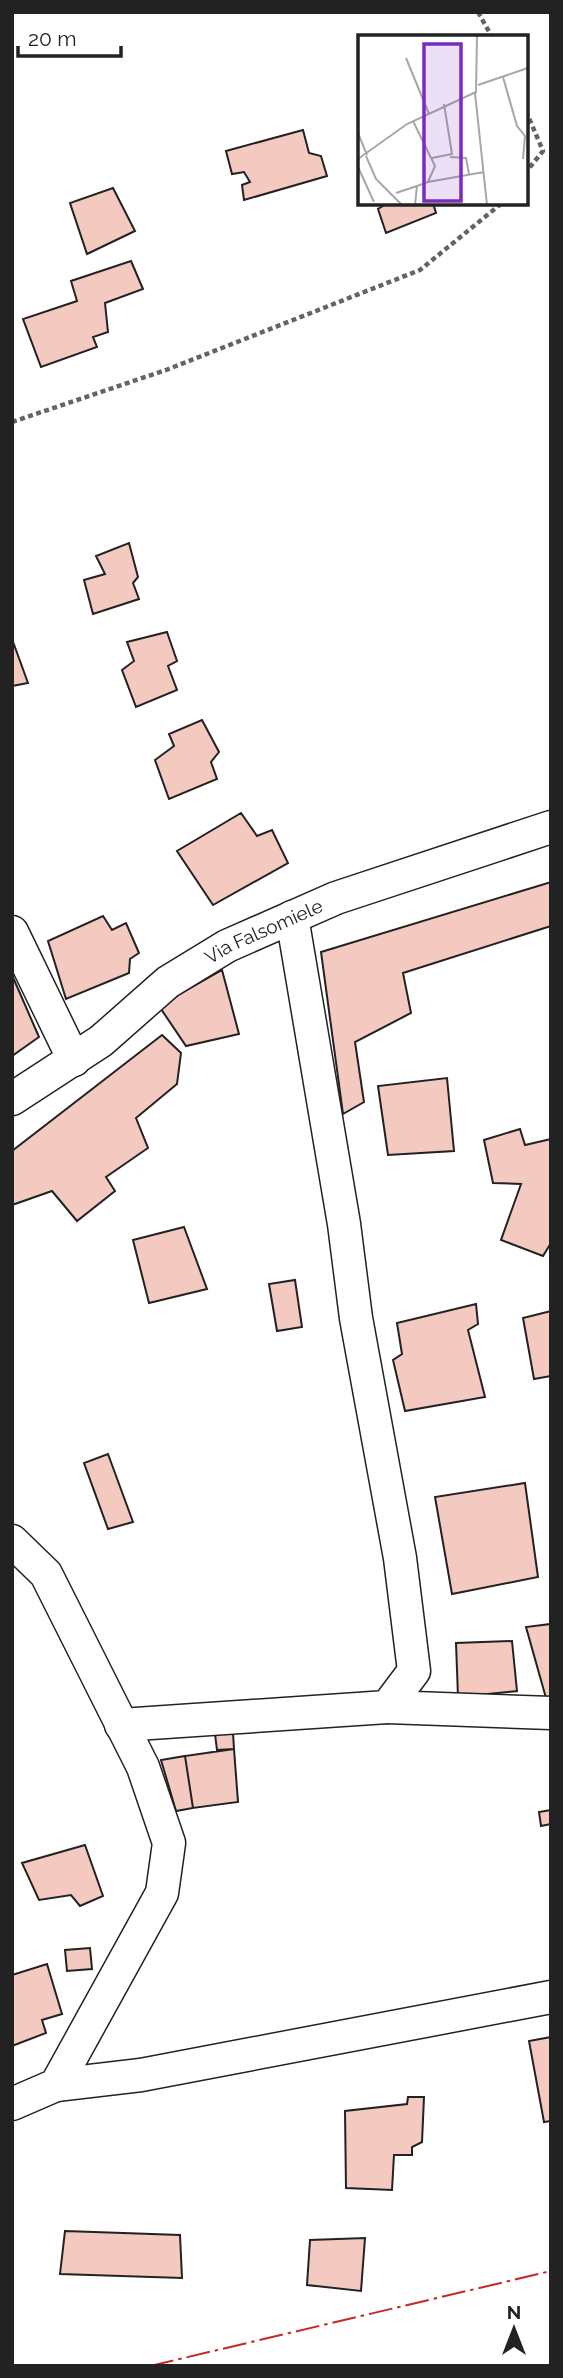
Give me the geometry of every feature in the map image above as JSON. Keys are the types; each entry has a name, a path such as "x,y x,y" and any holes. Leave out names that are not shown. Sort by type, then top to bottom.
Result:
{"street":[{"name":"Via Falsomiele","path":"12,1099 74,1060 168,982 227,946 337,898 551,827"},
{"path":"292,917 344,1224 356,1318 400,1558 414,1671 387,1707"},
{"path":"12,932 74,1060"},
{"path":"12,1541 46,1574 143,1767 169,1843 162,1893 56,2085"},
{"path":"121,1724 387,1707 551,1713"},
{"path":"12,2104 56,2085 168,2070 551,1997"}],"path":[{"path":"478,12 491,35"},
{"path":"528,116 542,151 528,169"},
{"path":"12,422 166,370 420,270 500,205"}],"building":[{"path":"303,130 309,153 321,156 327,176 244,200 242,185 250,182 244,172 232,174 226,151"},
{"path":"113,188 135,231 87,254 70,203"},
{"path":"385,205 434,205 436,213 386,233 378,209"},
{"path":"131,261 143,289 105,303 108,332 93,337 97,347 41,367 23,319 77,301 71,281"},
{"path":"129,543 138,577 133,583 139,599 93,614 84,580 105,574 96,556"},
{"path":"167,632 177,661 168,666 177,690 136,707 122,670 134,661 127,642"},
{"path":"12,639 28,683 12,686"},
{"path":"202,720 219,752 211,762 217,779 169,799 155,760 174,746 169,734"},
{"path":"241,813 257,836 272,830 288,863 213,905 177,851"},
{"path":"551,882 551,926 403,973 411,1013 355,1042 364,1102 343,1114 321,952"},
{"path":"103,916 112,930 126,923 139,953 130,959 129,973 66,999 48,941"},
{"path":"222,970 239,1034 186,1046 159,1006"},
{"path":"12,975 39,1037 12,1056"},
{"path":"162,1035 181,1053 177,1084 136,1118 148,1148 106,1177 115,1191 77,1221 52,1191 12,1205 12,1151"},
{"path":"447,1078 454,1151 388,1155 378,1086"},
{"path":"520,1129 525,1145 551,1139 551,1243 543,1256 501,1240 521,1184 493,1183 484,1140"},
{"path":"184,1227 207,1289 149,1303 133,1240"},
{"path":"295,1280 302,1327 277,1331 269,1284"},
{"path":"476,1304 478,1324 468,1330 485,1397 405,1411 393,1360 402,1354 397,1323"},
{"path":"551,1311 551,1376 534,1379 523,1318"},
{"path":"108,1454 133,1522 108,1529 84,1463"},
{"path":"525,1483 538,1577 452,1594 435,1497"},
{"path":"551,1624 551,1696 546,1698 526,1627"},
{"path":"512,1641 517,1691 458,1697 456,1643"},
{"path":"233,1733 234,1749 217,1750 215,1734"},
{"path":"234,1749 238,1802 193,1808 185,1756"},
{"path":"185,1756 193,1808 176,1811 161,1760"},
{"path":"551,1810 551,1824 541,1826 539,1812"},
{"path":"85,1845 103,1896 80,1906 71,1895 39,1900 22,1863"},
{"path":"90,1948 92,1969 67,1971 65,1950"},
{"path":"47,1964 62,2014 42,2020 46,2033 12,2046 12,1975"},
{"path":"551,2037 551,2121 544,2122 529,2041"},
{"path":"408,2097 424,2097 422,2142 412,2147 412,2155 394,2155 392,2190 346,2188 345,2111 407,2104"},
{"path":"65,2231 180,2235 182,2278 60,2274"},
{"path":"365,2238 361,2291 307,2285 310,2240"}],"power":[{"path":"150,2366 551,2271"}]}
